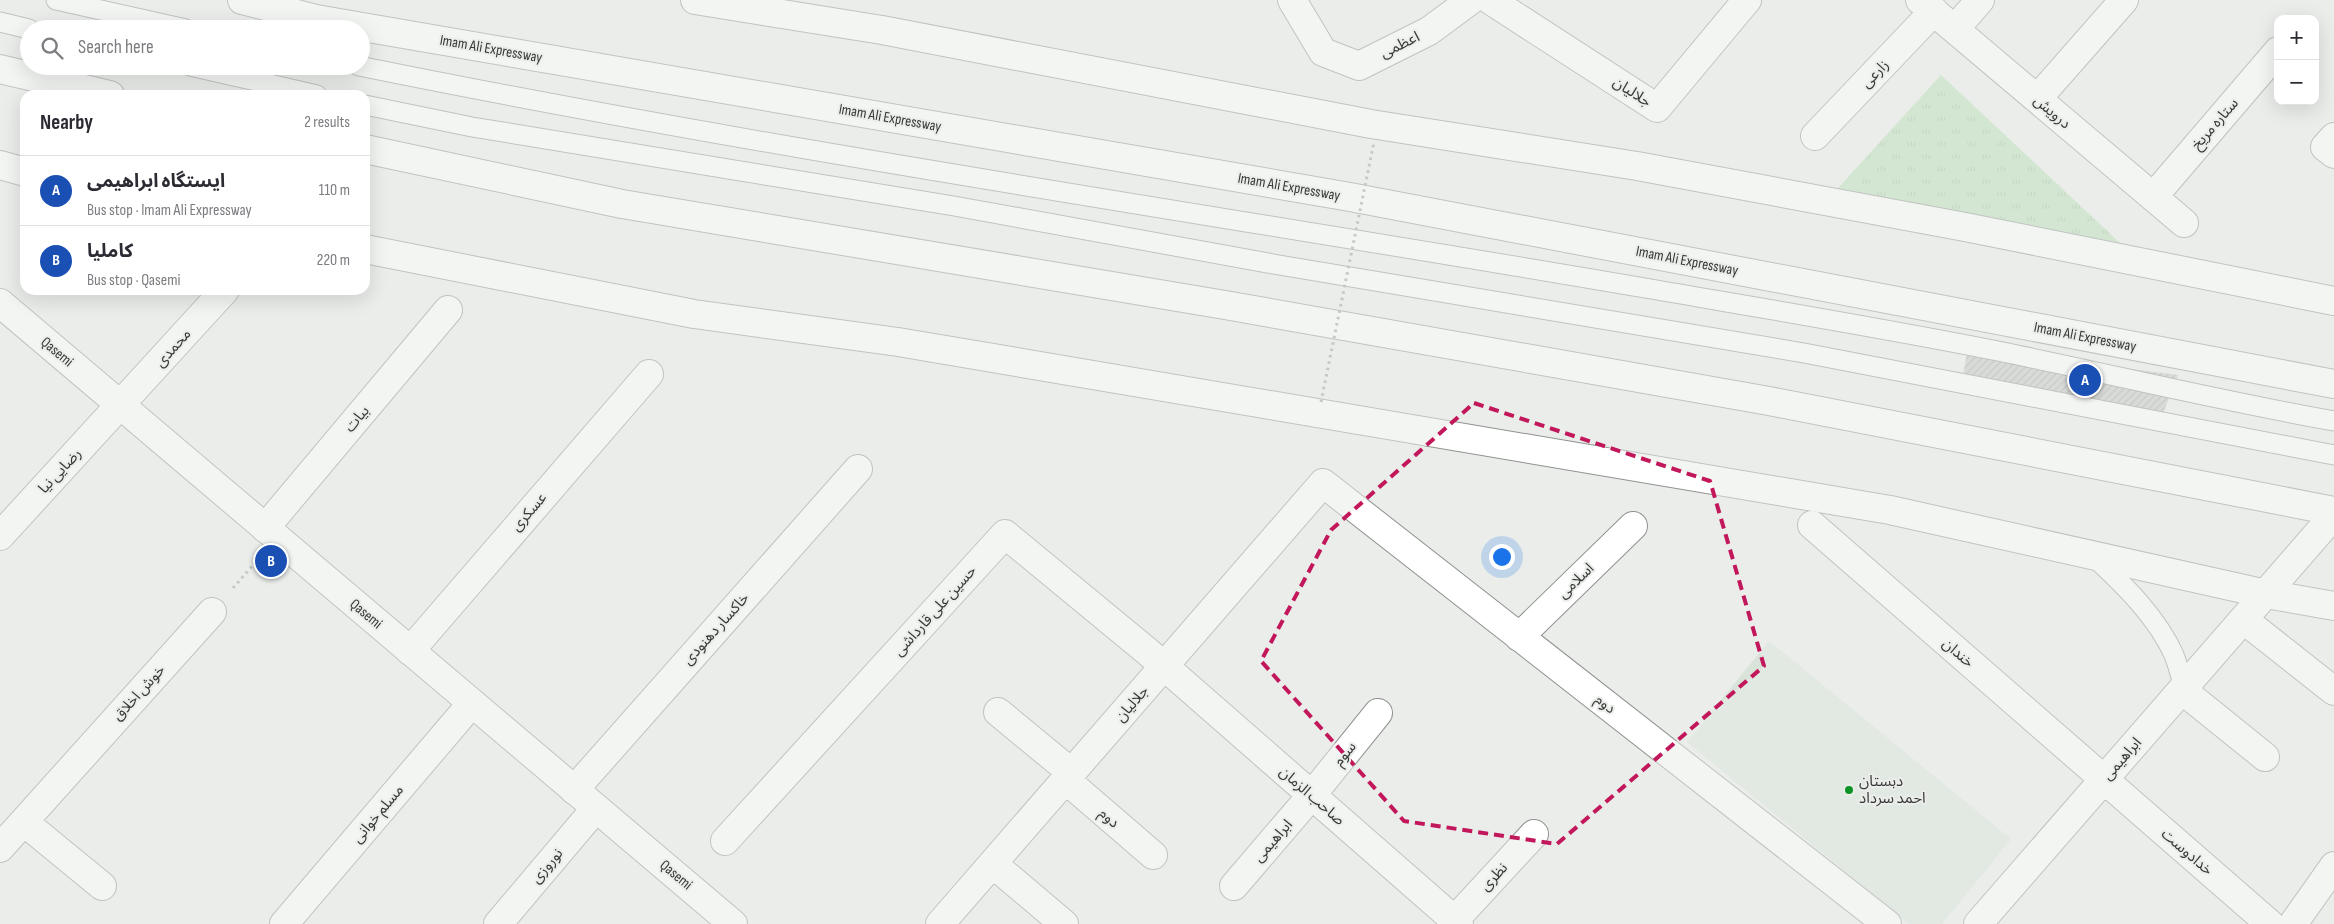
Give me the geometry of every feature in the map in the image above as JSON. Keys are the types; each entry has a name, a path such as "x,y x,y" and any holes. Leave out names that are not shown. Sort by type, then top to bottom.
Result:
{"main road":[{"name":"Imam Ali Expressway","path":"242,0 322,20"},
{"path":"695,0 882,30 1371,124 1647,168 1965,227 2334,301"},
{"name":"اعظمی","path":"1292,0 1323,52 1359,66 1429,31 1471,0"},
{"name":"جلالیان","path":"1490,0 1657,108 1747,0"},
{"path":"1955,29 1980,0"},
{"path":"2037,100 2124,0"},
{"name":"درویش","path":"1927,6 2184,223"},
{"name":"زارعی","path":"1815,136 1927,6"},
{"name":"Imam Ali Expressway","path":"370,28 1350,197 2334,384"},
{"name":"ستاره مریخ","path":"2153,197 2274,56"},
{"path":"0,69 20,74"},
{"path":"25,75 89,90"},
{"path":"2334,138 2325,147 2334,154"},
{"path":"370,150 622,204 1225,304 1760,399 2334,513"},
{"path":"0,165 20,171"},
{"path":"370,250 694,314 908,344 1890,510 2266,594 2334,606"},
{"name":"محمدی","path":"120,405 220,295"},
{"name":"Qasemi","path":"0,303 733,924"},
{"name":"بیات","path":"271,533 448,310"},
{"name":"عسکری","path":"410,651 649,374"},
{"name":"رضایی نیا","path":"0,536 120,405"},
{"name":"خاکسار دهنودی","path":"574,790 858,469"},
{"name":"جلالیان","path":"940,924 1323,484"},
{"name":"دوم","path":"1323,484 1887,924"},
{"name":"ابراهیمی","path":"1978,924 2244,620 2334,513"},
{"name":"اسلامی","path":"1519,636 1633,526"},
{"name":"خندان","path":"1812,526 2104,780"},
{"name":"حسین علی قارداشی","path":"725,841 1005,534 1164,667"},
{"name":"خوش اخلاق","path":"0,848 212,612"},
{"path":"2244,620 2334,691"},
{"name":"صاحب الزمان","path":"1164,667 1455,923"},
{"path":"2183,689 2265,757"},
{"name":"مسلم خوانی","path":"284,924 472,703"},
{"name":"دوم","path":"998,712 1153,855"},
{"name":"سوم","path":"1311,796 1378,712"},
{"name":"خدادوست","path":"2104,780 2264,922"},
{"name":"ابراهیمی","path":"1234,886 1311,796"},
{"name":"نوروزی","path":"498,924 596,808"},
{"path":"24,822 102,886"},
{"name":"نظری","path":"1455,923 1534,834"},
{"path":"993,864 1064,924"},
{"path":"2293,924 2334,866"}],"lane":[{"path":"56,0 146,20"},
{"path":"0,22 20,27"},
{"path":"370,68 660,123 1650,289 1967,345 2278,411 2334,421"},
{"path":"229,75 295,90"},
{"path":"370,106 472,127 954,206 1279,265 1804,353 2334,455"},
{"path":"2094,556 2128,589 2156,625 2174,655 2183,689"}],"path":[{"path":"1321,402 1374,142"},
{"path":"212,612 271,533"}],"highlighted area":[{"path":"1474,403 1710,481 1764,666 1557,844 1404,821 1261,661 1331,530"}],"shaded area":[{"name":"دبستان احمد سرداد","path":"1769,641 2011,839 1942,924 1909,924 1687,742"}],"green space":[{"path":"1941,75 2135,257 1829,198"}],"building":[{"path":"1968,348 2178,375 2162,416 1962,381"}],"place":[{"name":"ایستگاه ابراهیمی","path":"2085,380"},
{"name":"کاملیا","path":"271,561"},
{"name":"دبستان احمد سرداد","path":"1849,790"}]}
